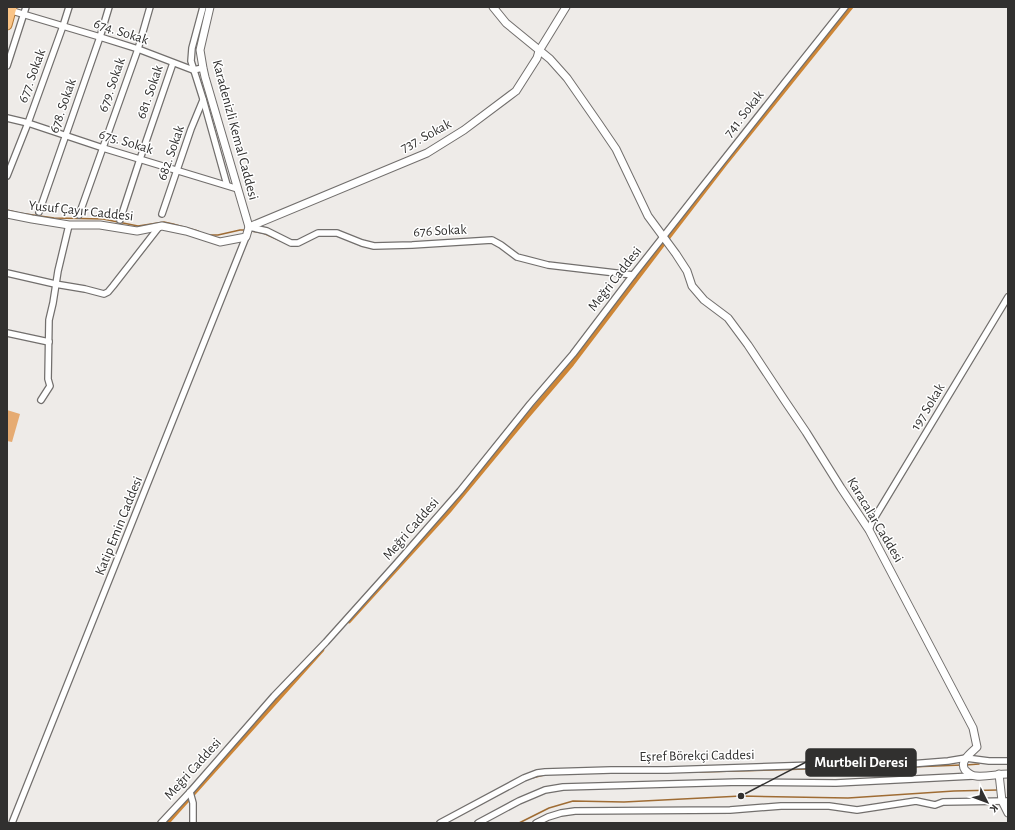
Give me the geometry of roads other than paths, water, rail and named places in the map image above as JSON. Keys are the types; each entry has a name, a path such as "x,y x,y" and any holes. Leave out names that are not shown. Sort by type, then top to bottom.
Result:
{"main road":[{"path":"7,25 10,9"}],"street":[{"path":"7,66 26,7"},
{"name":"677. Sokak","path":"7,176 64,26 69,7"},
{"name":"678. Sokak","path":"40,212 109,7"},
{"name":"679. Sokak","path":"79,215 138,49 150,7"},
{"path":"203,7 192,48 191,60 227,185"},
{"name":"Karadenizli Kemal Caddesi","path":"210,7 200,50 203,68 238,189 248,231"},
{"name":"Karacalar Caddesi","path":"493,7 506,23 550,59 567,78 616,149 648,216 687,271 692,286 704,300 728,318 748,344 869,530 972,728 977,747 964,763"},
{"name":"737. Sokak","path":"248,231 427,152 458,134 516,91 566,7"},
{"name":"741. Sokak","path":"663,238 766,105 845,7"},
{"name":"674. Sokak","path":"10,9 138,49 193,70"},
{"name":"681. Sokak","path":"120,220 173,63"},
{"path":"193,70 203,68"},
{"name":"682. Sokak","path":"162,214 178,171 191,129 203,99"},
{"name":"675. Sokak","path":"7,118 28,123 103,148 238,189"},
{"name":"Yusuf Çayır Caddesi","path":"7,214 69,225 100,225 137,230 162,226 186,231 220,242 248,231"},
{"path":"41,400 50,386 48,379 49,320 58,271 69,225"},
{"path":"7,273 104,294 113,286 158,227"},
{"name":"676 Sokak","path":"248,231 267,231 290,243 298,243 318,233 337,233 374,246 492,240 517,257 548,266 633,274"},
{"name":"Katip Emin Caddesi","path":"12,823 248,231"},
{"name":"Meğri Caddesi","path":"161,823 274,696 336,631 460,491 530,404 573,354 633,274 663,238"},
{"name":"197 Sokak","path":"869,530 872,522 1008,297"},
{"path":"7,333 49,342"},
{"name":"Eşref Börekçi Caddesi","path":"440,823 524,778 537,773 545,772 667,770 845,764 897,765 948,761 964,763 1008,761"},
{"path":"964,763 966,772 975,776"},
{"path":"999,774 1008,813"},
{"path":"478,823 519,801 545,790 563,787 740,782 836,783 1008,774"},
{"path":"190,792 193,803 193,823"},
{"path":"536,823 561,813 575,811 730,810 781,806 829,806 854,810 916,801 935,805 943,802 1005,801"}],"waterway":[{"path":"668,238 725,164 851,7"},
{"path":"7,210 54,218 103,219 138,226 164,222 198,231"},
{"path":"207,235 218,235 245,230"},
{"path":"251,231 263,233 281,241"},
{"path":"349,621 449,511 572,364 664,243"},
{"path":"167,823 322,650"},
{"path":"966,765 979,764"},
{"path":"910,767 962,765"},
{"path":"700,772 880,767"},
{"path":"592,773 626,773"},
{"path":"532,778 544,775"},
{"path":"519,823 549,808 573,801 624,802 741,796 848,798 954,791 998,790"}],"place":[{"name":"Murtbeli Deresi","path":"741,796"}]}
